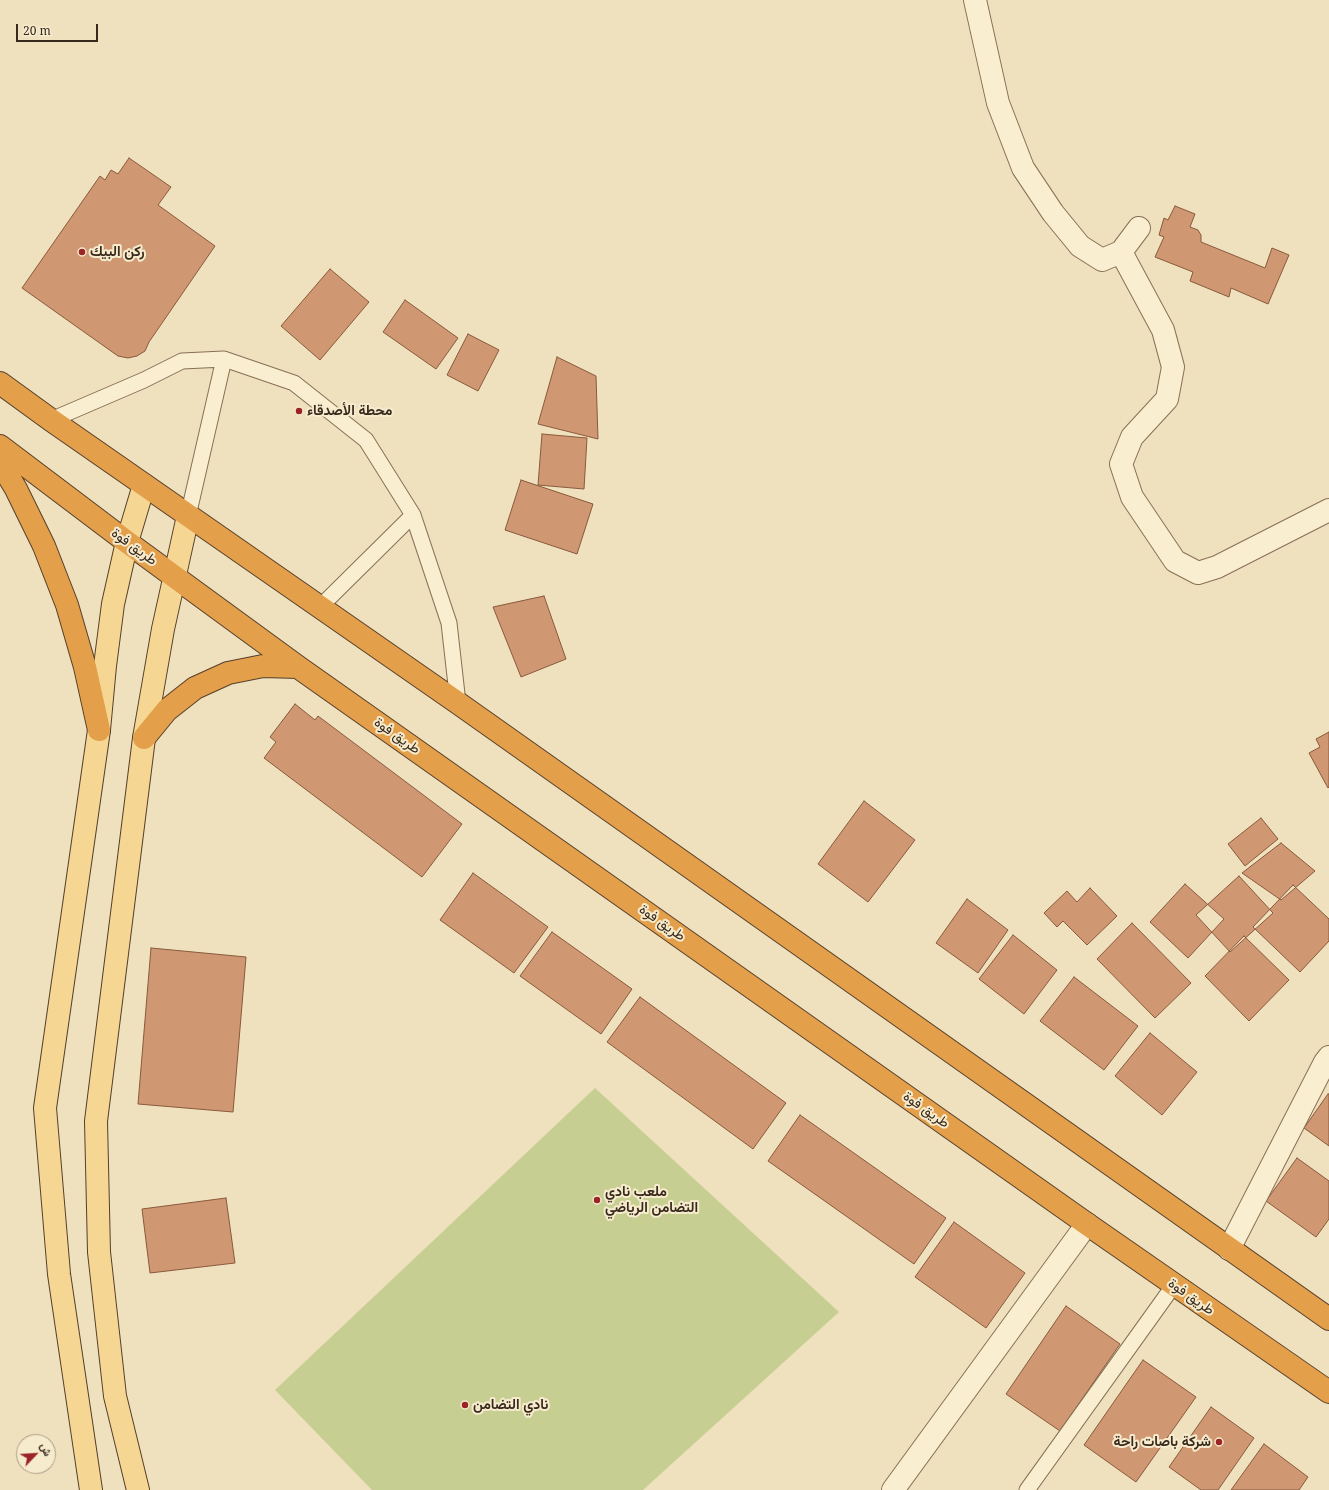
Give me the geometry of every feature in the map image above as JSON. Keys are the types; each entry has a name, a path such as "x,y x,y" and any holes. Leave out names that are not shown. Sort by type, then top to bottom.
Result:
{"highway":[{"path":"0,383 50,420 458,703 1329,1319"},
{"name":"طريق فوة","path":"0,446 127,542 298,667 1087,1224 1329,1392"},
{"path":"0,462 16,489 44,546 67,605 85,667 99,730"},
{"path":"144,738 167,710 195,688 228,674 263,666 298,667"}],"main road":[{"path":"91,1490 59,1274 45,1108 99,730 113,604 127,542 144,485"},
{"path":"138,1490 114,1389 100,1252 96,1121 144,738 163,629 188,516"}],"street":[{"path":"975,0 998,103 1023,168 1053,213 1080,246 1102,260 1121,252 1139,228"},
{"path":"1121,252 1163,330 1173,367 1167,399 1132,437 1121,464 1132,497 1175,561 1198,573 1217,567 1329,510"},
{"path":"1229,1248 1329,1058"},
{"path":"893,1490 1087,1224"}],"lane":[{"path":"188,516 224,359"},
{"path":"50,420 144,380 182,361 224,359 294,383 366,440 413,515 449,623 458,703"},
{"path":"320,608 413,515"},
{"path":"1027,1490 1174,1285"}],"green space":[{"name":"ملعب نادي التضامن الرياضي","path":"595,1088 839,1312 643,1490 372,1490 275,1390"}],"building":[{"path":"129,158 171,187 158,205 215,246 149,342 145,351 137,356 128,358 118,356 22,288 100,176 105,180 111,170 118,174"},
{"path":"1175,206 1195,214 1190,227 1198,230 1201,235 1201,242 1265,268 1272,248 1289,255 1268,304 1231,288 1229,297 1190,281 1193,272 1155,257 1164,237 1159,235 1164,218 1168,220"},
{"path":"330,269 369,302 320,360 281,326"},
{"path":"405,300 458,338 436,369 383,332"},
{"path":"468,334 499,350 478,391 447,375"},
{"path":"557,357 596,376 598,439 538,424"},
{"path":"542,434 587,438 584,489 538,485"},
{"path":"521,480 593,504 577,554 505,530"},
{"path":"544,596 566,659 521,677 493,607"},
{"path":"295,704 315,720 318,716 462,824 422,877 264,758 276,742 270,737"},
{"path":"1329,732 1328,788 1309,753 1320,747 1316,739"},
{"path":"864,801 915,840 868,902 818,864"},
{"path":"1261,818 1278,839 1245,866 1228,844"},
{"path":"1281,843 1315,871 1281,900 1242,873"},
{"path":"473,873 548,927 514,973 440,920"},
{"path":"1239,876 1273,913 1230,952 1196,915"},
{"path":"1185,884 1224,919 1188,958 1150,922"},
{"path":"1293,885 1329,919 1329,941 1300,972 1253,927"},
{"path":"1090,888 1117,916 1087,945 1063,921 1057,927 1044,913 1067,891 1077,902"},
{"path":"967,899 1008,930 978,973 936,943"},
{"path":"1132,923 1191,983 1155,1018 1097,959"},
{"path":"552,932 632,989 601,1034 520,976"},
{"path":"1013,935 1057,970 1024,1014 979,979"},
{"path":"1244,936 1289,980 1249,1021 1205,976"},
{"path":"151,948 246,957 233,1112 138,1104"},
{"path":"1074,977 1138,1026 1104,1070 1040,1021"},
{"path":"640,997 786,1103 753,1149 607,1042"},
{"path":"1150,1033 1197,1072 1162,1115 1115,1076"},
{"path":"1329,1094 1329,1146 1304,1128"},
{"path":"800,1115 946,1218 914,1264 768,1161"},
{"path":"1297,1158 1329,1181 1329,1219 1316,1237 1266,1201"},
{"path":"226,1198 235,1263 150,1273 142,1209"},
{"path":"954,1222 1025,1273 986,1328 915,1277"},
{"path":"1066,1306 1120,1344 1060,1431 1006,1394"},
{"path":"1143,1360 1196,1397 1136,1482 1084,1445"},
{"path":"1211,1407 1254,1438 1218,1490 1201,1490 1169,1467"},
{"path":"1264,1444 1308,1477 1299,1490 1231,1490"}],"place":[{"name":"ركن البيك","path":"82,252"},
{"name":"محطة الأصدقاء","path":"299,411"},
{"name":"ملعب نادي التضامن الرياضي","path":"597,1200"},
{"name":"نادي التضامن","path":"465,1405"},
{"name":"شركة باصات راحة","path":"1219,1442"}]}
